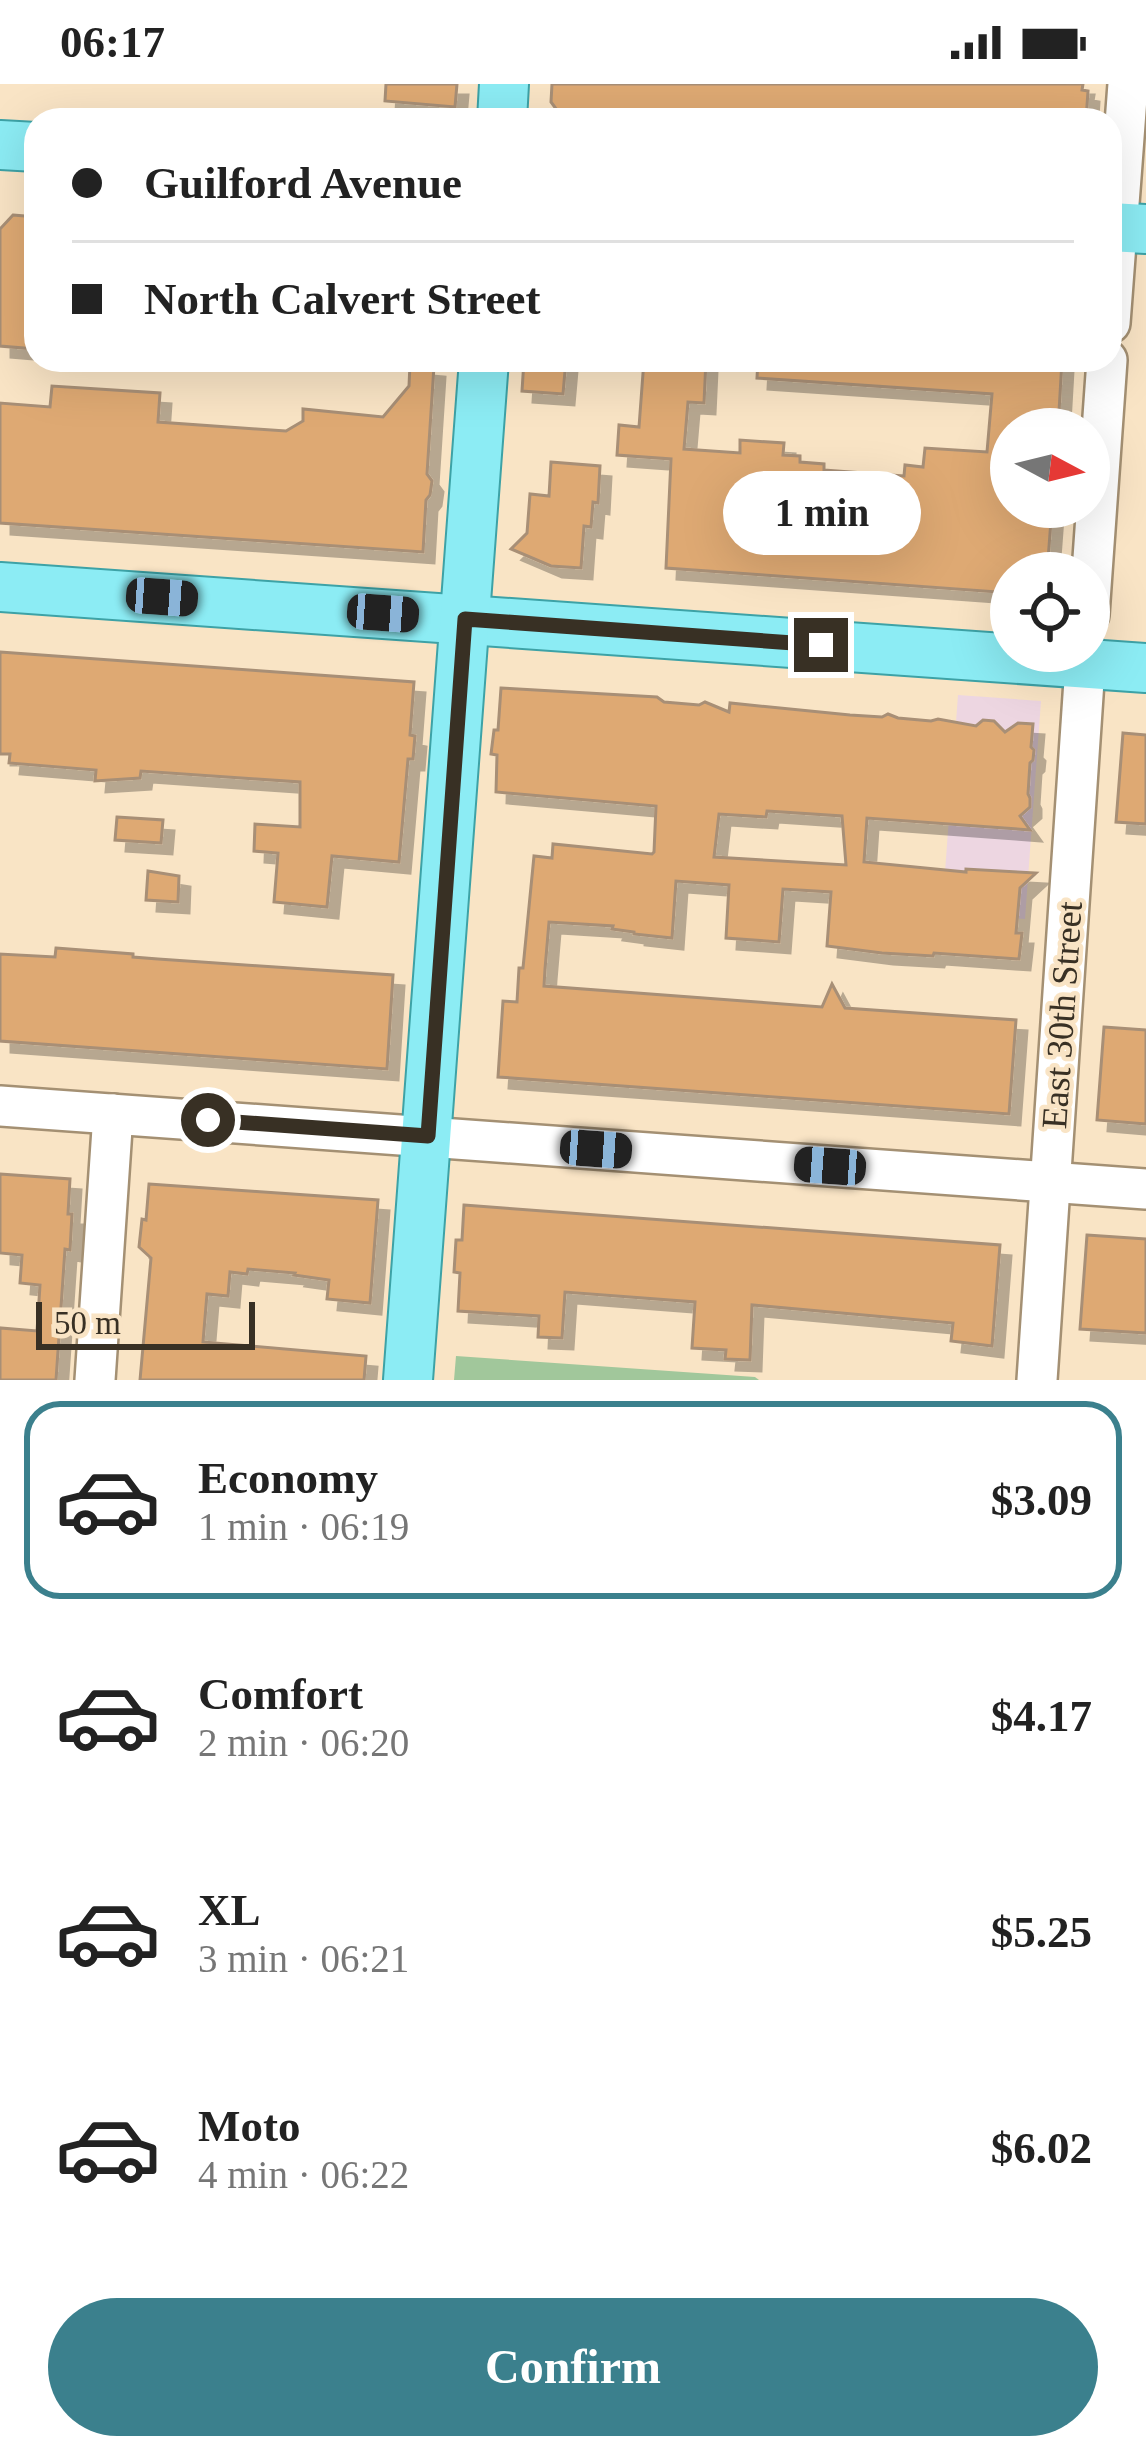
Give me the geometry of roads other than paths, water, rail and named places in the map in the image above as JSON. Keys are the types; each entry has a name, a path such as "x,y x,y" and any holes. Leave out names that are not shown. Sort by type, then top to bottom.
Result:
{"main road":[{"path":"408,1380 483,372"},
{"path":"0,587 990,651"},
{"path":"1110,661 1146,668"}],"street":[{"path":"1124,228 1128,84"},
{"path":"1093,552 1106,372"},
{"name":"East 30th Street","path":"1036,1380 1085,672"},
{"path":"0,1106 1146,1189"},
{"path":"95,1380 113,1114"}]}
